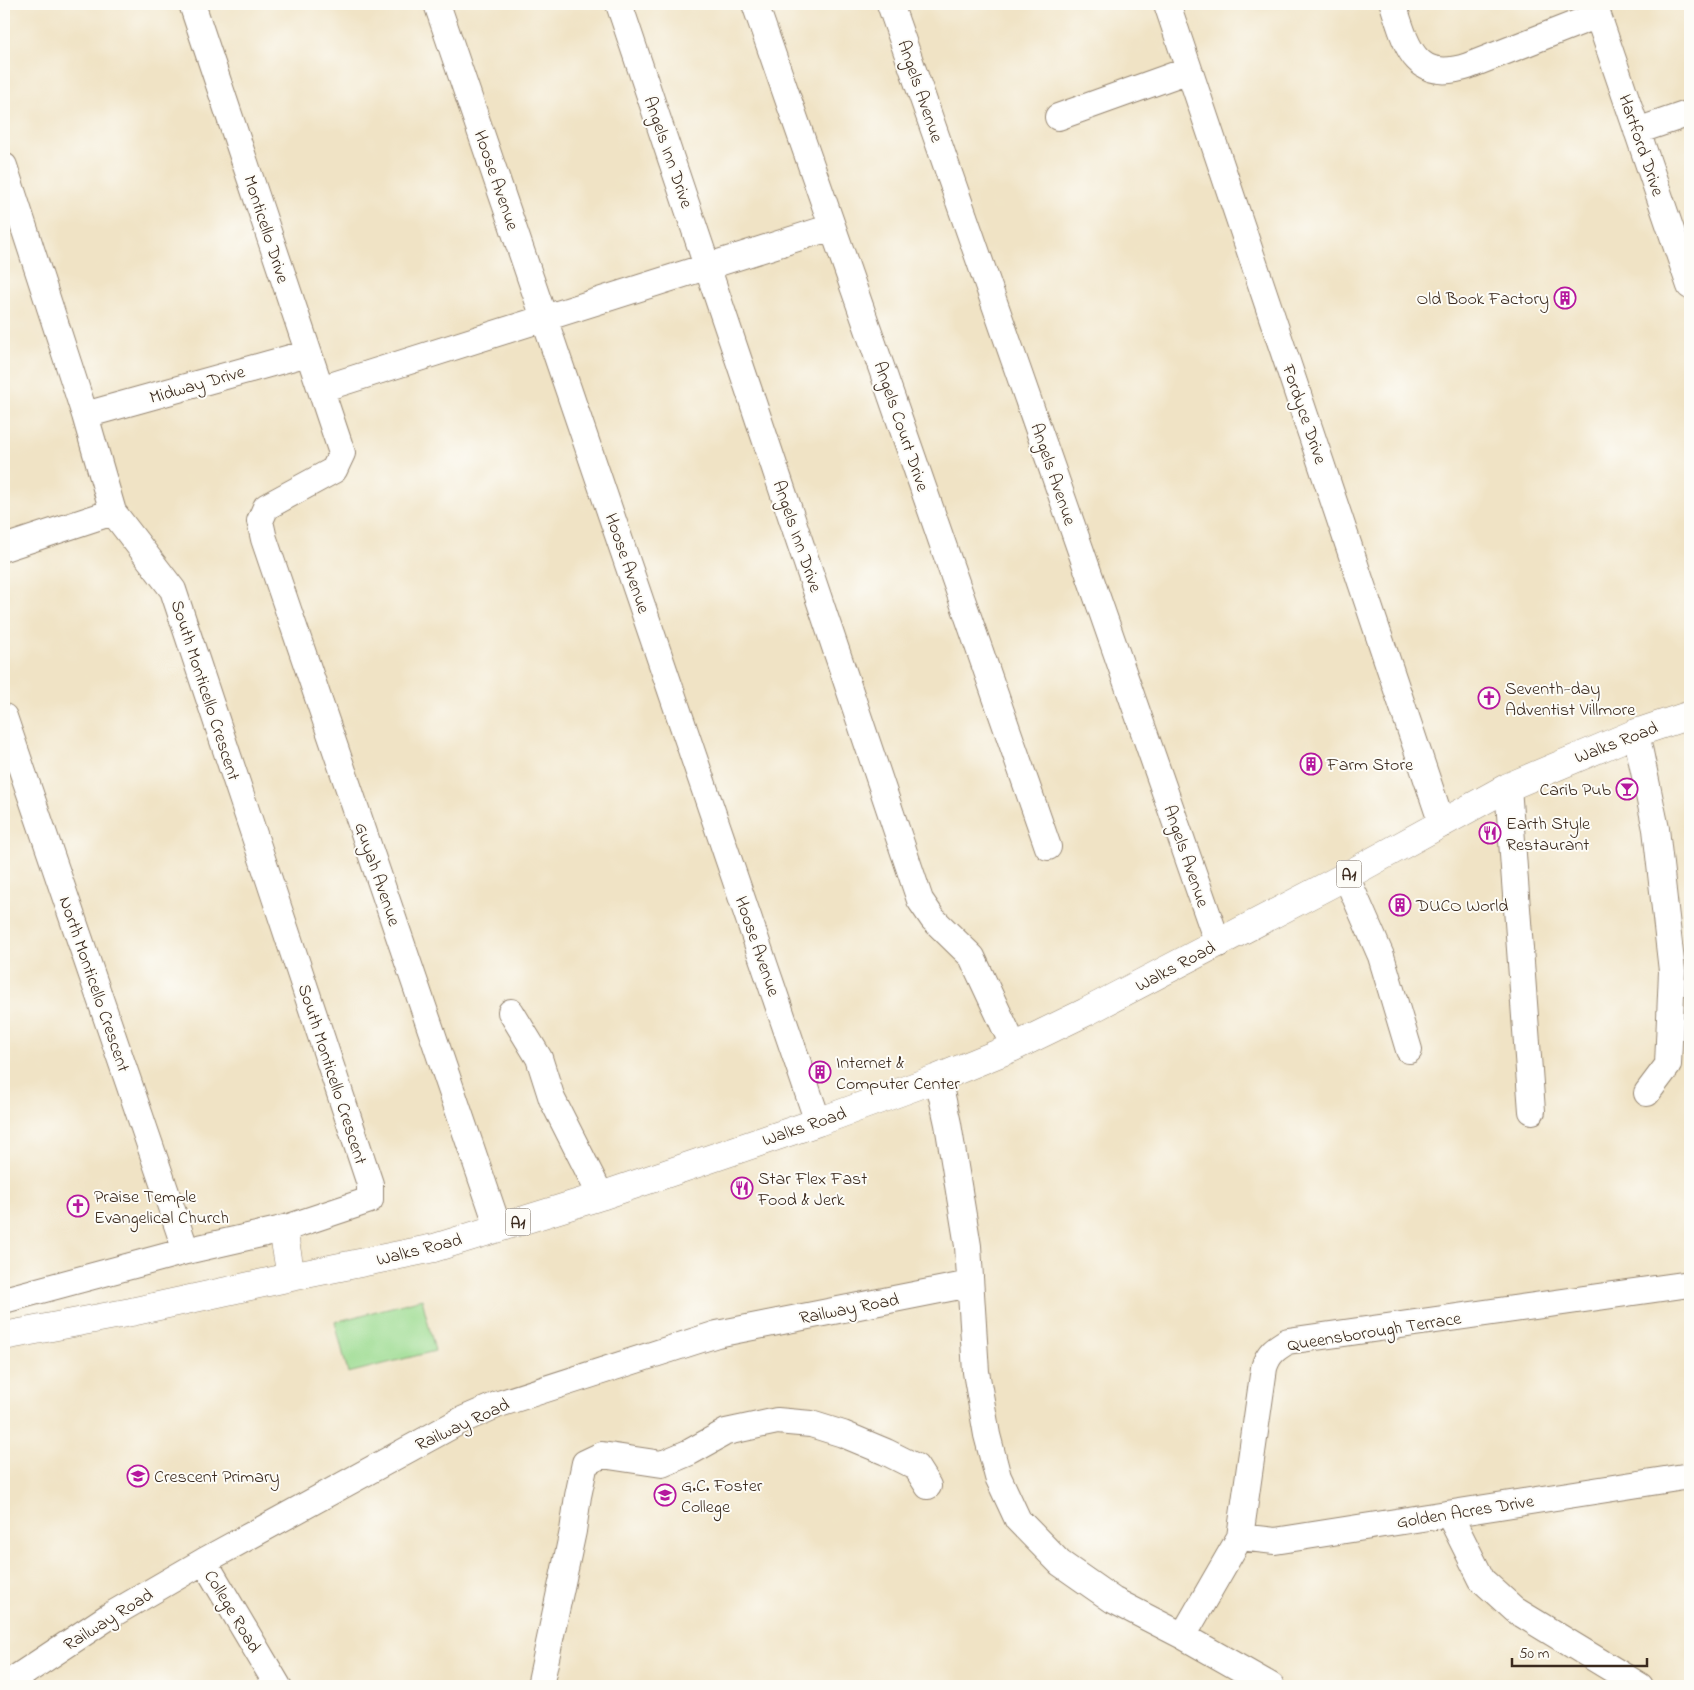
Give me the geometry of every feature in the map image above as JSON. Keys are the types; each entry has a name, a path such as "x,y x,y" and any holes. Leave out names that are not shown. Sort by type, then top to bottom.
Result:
{"main road":[{"name":"Walks Road","path":"4,1336 131,1312 434,1248 601,1196 818,1122 938,1078 1014,1047 1086,1012 1346,876 1508,787 1636,733 1690,715"},
{"path":"283,1229 291,1277"}],"street":[{"name":"Monticello Drive","path":"192,4 342,453 334,470 266,507 260,521"},
{"name":"Hoose Avenue","path":"437,4 818,1122"},
{"name":"Angels Inn Drive","path":"619,4 920,900 934,918 972,957 1014,1047"},
{"name":"Angels Court Drive","path":"755,4 1048,848"},
{"name":"Angels Avenue","path":"890,4 1218,944"},
{"name":"Fordyce Drive","path":"1167,4 1442,824"},
{"path":"1393,4 1405,42 1413,55 1424,65 1438,71 1454,71 1468,66 1596,9"},
{"name":"Hartford Drive","path":"1596,9 1690,286"},
{"path":"1058,117 1189,70"},
{"path":"1637,131 1690,113"},
{"name":"South Monticello Crescent","path":"4,166 85,415 113,512 173,590 370,1184 370,1200 283,1229"},
{"path":"321,389 832,227"},
{"name":"Midway Drive","path":"85,415 308,353"},
{"path":"4,548 113,512"},
{"name":"Guyah Avenue","path":"260,521 498,1227"},
{"name":"North Monticello Crescent","path":"4,717 186,1251"},
{"path":"1636,733 1656,829 1681,970 1668,1065 1647,1094"},
{"path":"1508,787 1532,1111"},
{"path":"1346,876 1381,956 1409,1050"},
{"path":"511,1012 539,1058 552,1099 601,1196"},
{"path":"938,1078 948,1124 968,1246 976,1372 987,1435 998,1477 1018,1520 1060,1563 1113,1600 1183,1636 1271,1686"},
{"path":"4,1300 186,1251 283,1229"},
{"name":"Railway Road","path":"4,1686 111,1615 204,1561 462,1420 499,1404 717,1334 970,1284"},
{"name":"Queensborough Terrace","path":"1183,1636 1240,1537 1264,1368 1266,1359 1275,1348 1288,1341 1690,1284"},
{"path":"540,1686 585,1463 602,1455 662,1464 690,1452 726,1432 777,1421 811,1424 843,1434 886,1452 916,1467 928,1486"},
{"name":"Golden Acres Drive","path":"1240,1537 1275,1541 1690,1476"},
{"path":"1449,1514 1482,1580 1515,1610 1640,1686"},
{"name":"College Road","path":"204,1561 278,1686"}],"green space":[{"path":"422,1299 435,1351 348,1373 335,1322"}],"place":[{"name":"Old Book Factory","path":"1565,298"},
{"name":"Seventh-day Adventist Villmore","path":"1489,698"},
{"name":"Farm Store","path":"1311,764"},
{"name":"Carib Pub","path":"1627,789"},
{"name":"Earth Style Restaurant","path":"1490,833"},
{"name":"DUCO World","path":"1400,905"},
{"name":"Internet & Computer Center","path":"820,1072"},
{"name":"Star Flex Fast Food & Jerk","path":"742,1188"},
{"name":"Praise Temple Evangelical Church","path":"78,1206"},
{"name":"Crescent Primary","path":"138,1476"},
{"name":"G.C. Foster College","path":"665,1495"}]}
